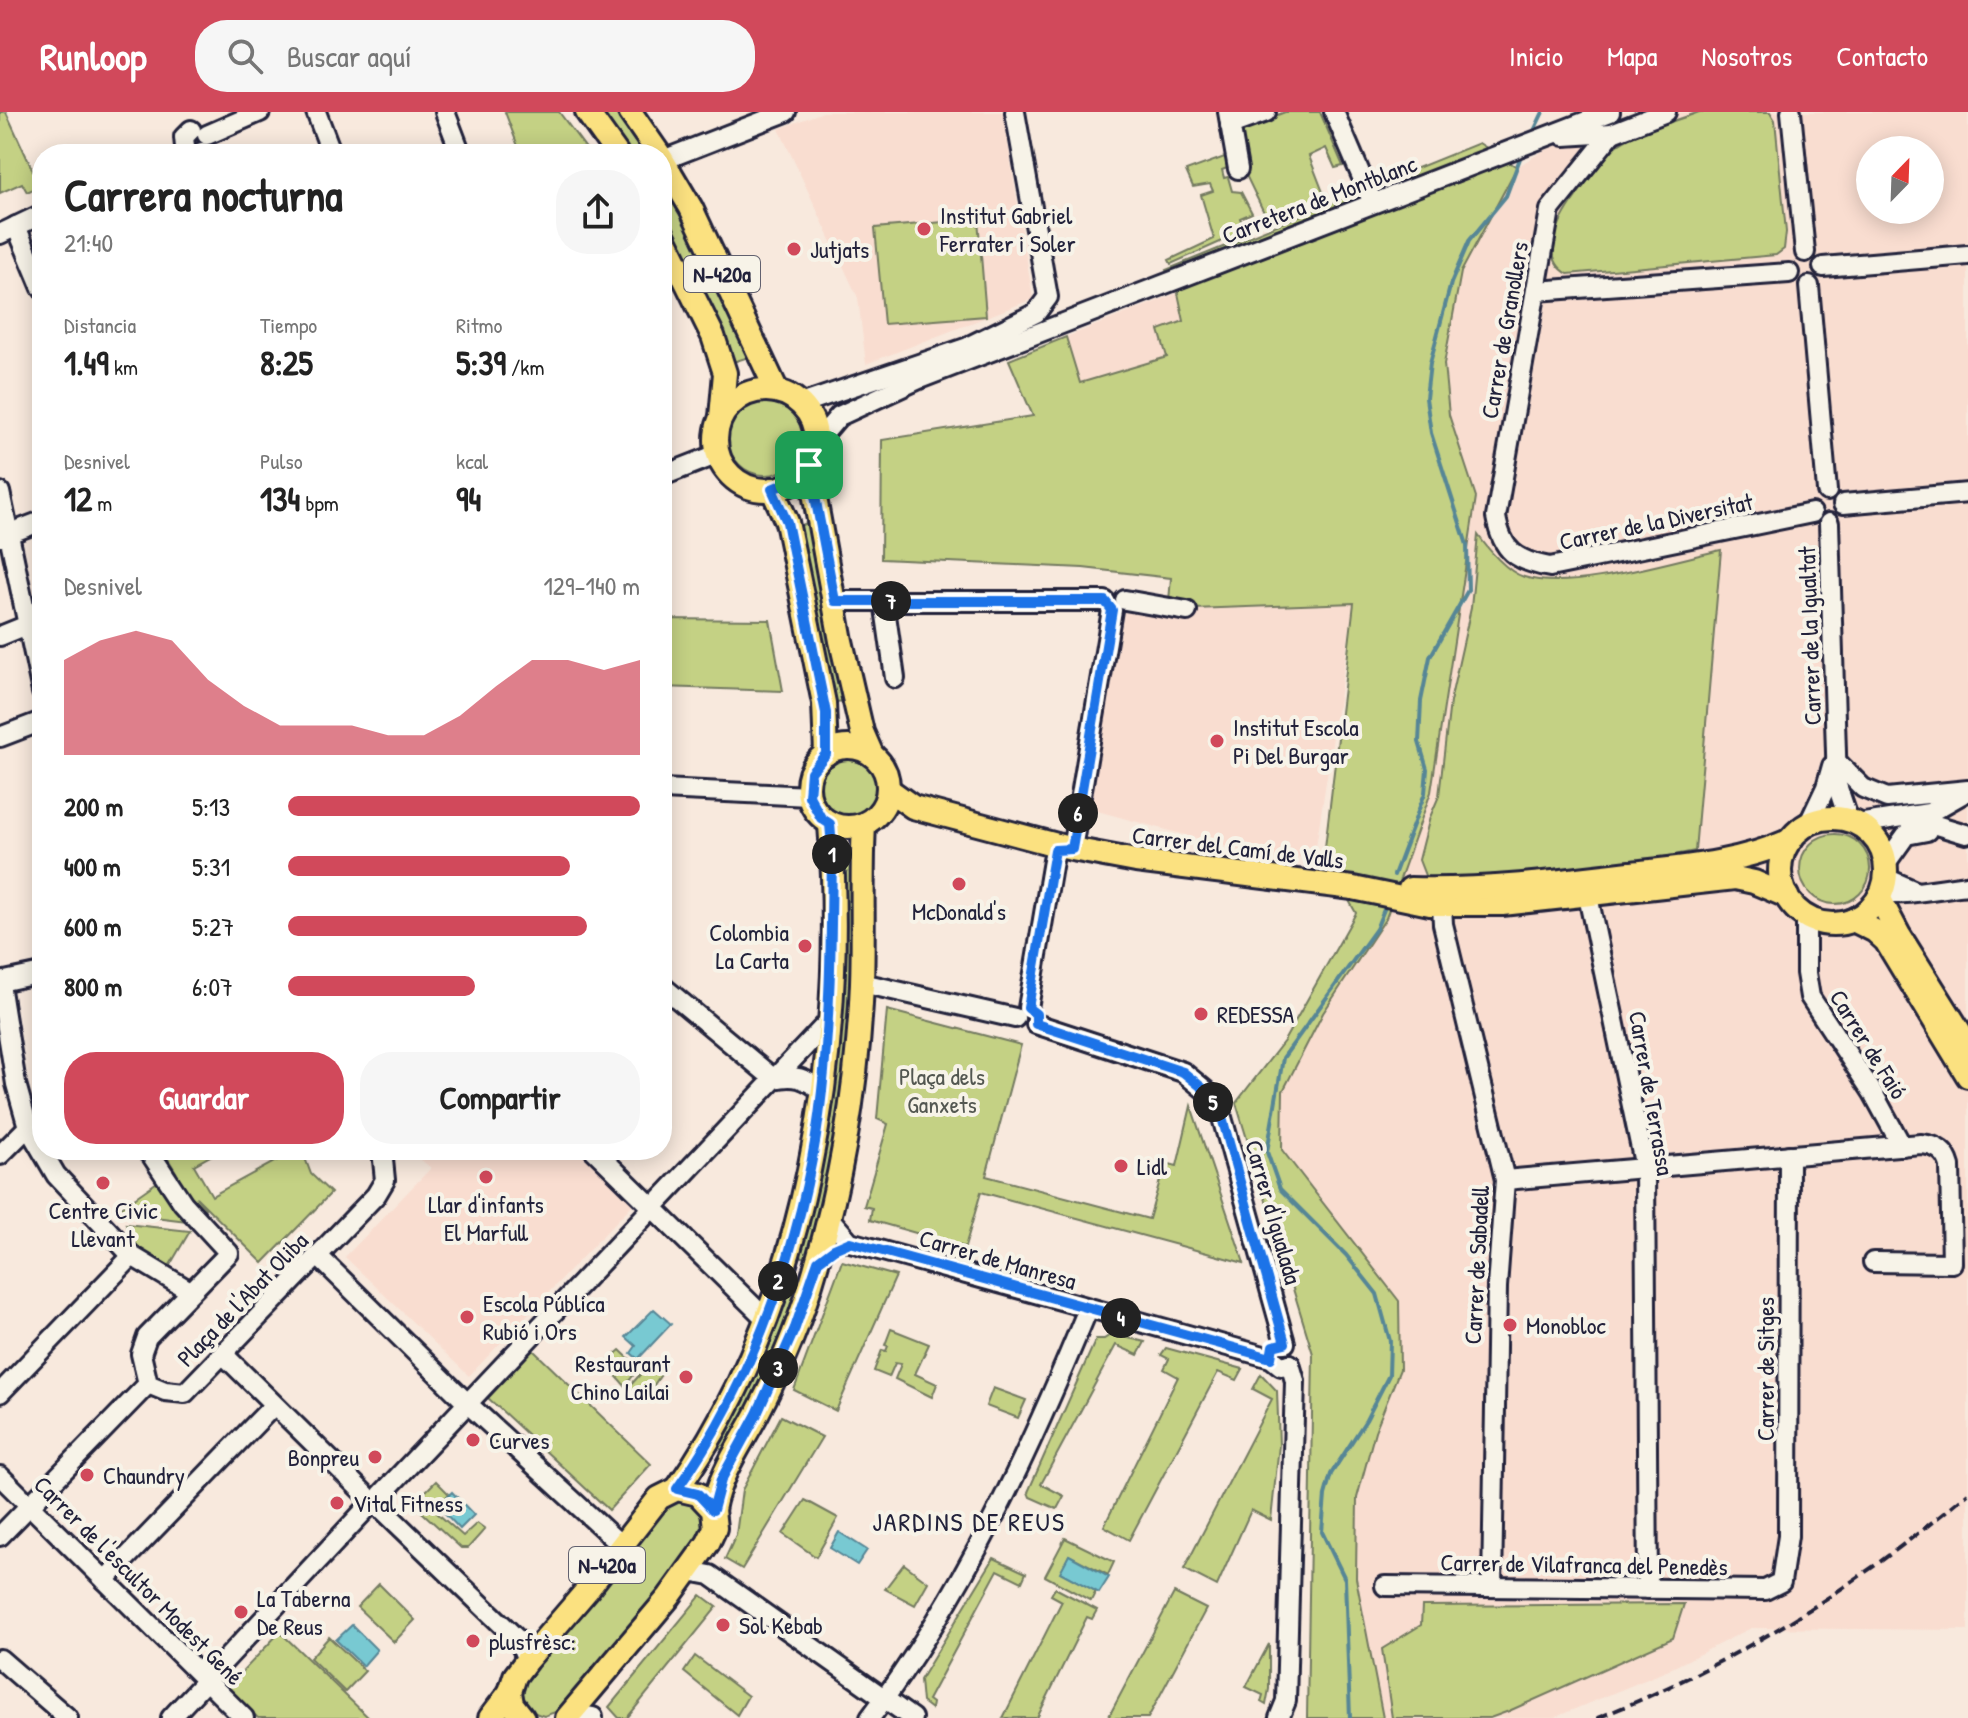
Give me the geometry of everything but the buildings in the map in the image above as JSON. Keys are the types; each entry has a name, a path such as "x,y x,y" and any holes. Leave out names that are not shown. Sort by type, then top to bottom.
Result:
{"main road":[{"path":"587,112 610,144"},
{"name":"N-420a","path":"630,112 652,144"},
{"name":"N-420a","path":"672,176 691,208 777,391"},
{"name":"N-420a","path":"672,253 713,336 725,373 721,417 716,433 718,454"},
{"path":"718,454 734,478 749,487 772,489 797,479 809,465 816,443 811,418 801,404 777,391 750,392 731,403 721,417"},
{"path":"809,465 860,721 872,755 885,770 889,790"},
{"path":"772,489 787,522 824,703 826,754"},
{"path":"872,755 846,747 826,754 811,772 809,796 821,818 830,824 843,827 872,819"},
{"name":"N-420a","path":"582,1713 699,1573 703,1552 715,1528 713,1510 721,1480 757,1414 789,1342 818,1261 830,1219 852,1111 872,819 889,790"},
{"name":"Carrer del Camí de Valls","path":"889,790 912,809 1061,848 1136,861 1353,888 1442,905 1502,904 1588,896 1722,871"},
{"name":"Carrer del Camí de Valls","path":"872,819 912,809"},
{"path":"1722,871 1828,819 1857,825 1877,842 1883,883 1899,935 1968,1045"},
{"name":"N-420a","path":"490,1718 510,1692 529,1649 622,1546 659,1498 677,1489 704,1446 748,1360 765,1318 799,1213 822,1091 832,947 830,824"},
{"path":"1787,896 1781,867 1800,832"},
{"path":"1722,871 1787,896 1806,916 1834,924 1853,920 1865,913 1883,883"},
{"name":"Carrer del Camí de Valls","path":"1353,888 1430,890 1722,871"},
{"path":"1442,905 1443,897 1448,894 1568,881"},
{"path":"1853,920 1882,936 1968,1076"},
{"path":"1902,967 1927,997 1968,1061"},
{"path":"677,1489 698,1494 713,1510"},
{"path":"510,1692 512,1704 523,1718"}],"street":[{"path":"184,112 193,144"},
{"path":"195,144 260,112"},
{"path":"316,112 328,144"},
{"path":"445,112 457,144"},
{"path":"672,154 786,112"},
{"path":"1015,112 1048,297 1068,312 1093,313"},
{"path":"1238,169 1229,119 1266,112"},
{"path":"1334,112 1373,203"},
{"name":"Carretera de Montblanc","path":"1046,332 1610,112"},
{"path":"1545,137 1612,133 1666,112"},
{"path":"1791,112 1805,252"},
{"name":"Carrer de Granollers","path":"1511,553 1500,536 1496,517 1550,210 1612,133"},
{"path":"32,219 8,230 32,271"},
{"path":"1805,252 1818,257 1823,267 1819,279 1809,286 1798,285 1789,273 1793,257 1805,252"},
{"path":"1823,267 1968,255"},
{"path":"1539,271 1553,281 1585,289"},
{"path":"1534,299 1585,289 1789,273"},
{"path":"1809,286 1827,491"},
{"path":"801,404 971,345 1036,313 1048,297"},
{"path":"971,345 1046,332"},
{"path":"816,443 839,416 866,402 1046,332"},
{"path":"672,472 718,454"},
{"path":"1827,491 1837,494 1843,504 1842,514 1829,523 1819,521 1812,513 1813,498 1827,491"},
{"path":"0,492 4,535 32,614"},
{"path":"1843,504 1968,493"},
{"name":"Carrer de la Diversitat","path":"1511,553 1530,564 1550,567 1812,513"},
{"name":"Carrer de la Igualtat","path":"1829,523 1837,756"},
{"path":"4,535 32,525"},
{"path":"835,601 1114,604 1187,611"},
{"path":"884,601 895,678"},
{"path":"1026,1017 1114,604"},
{"path":"0,636 32,623"},
{"path":"0,737 32,725"},
{"path":"1837,756 1863,788 1887,798 1968,790"},
{"path":"1837,756 1837,785 1857,825"},
{"path":"1800,832 1829,781 1837,756"},
{"path":"672,789 809,796"},
{"path":"1857,825 1929,813 1968,790"},
{"path":"1857,825 1919,823 1967,834"},
{"path":"1967,834 1946,837 1925,830 1911,832 1902,839 1883,883 1901,895 1913,890 1968,885"},
{"name":"Carrer de Terrassa","path":"1588,896 1645,1168 1648,1589"},
{"name":"Carrer de Sabadell","path":"1442,905 1443,924 1505,1180 1497,1287 1492,1587"},
{"name":"Carrer de Faió","path":"1806,916 1806,973 1810,997 1873,1093 1902,1146"},
{"path":"32,975 0,983 16,1084 32,1117"},
{"name":"Carrer d'Igualada","path":"862,983 1026,1017 1183,1072 1205,1090 1221,1114 1285,1343"},
{"path":"672,994 774,1079"},
{"path":"171,1718 828,1022"},
{"path":"774,1079 791,1075 808,1080 822,1091"},
{"path":"0,1155 32,1126"},
{"path":"1505,1180 1902,1146 1934,1146 1948,1160 1960,1263 1873,1262"},
{"name":"Carrer de Sitges","path":"1781,1582 1788,1536 1789,1155"},
{"path":"50,1160 56,1175 132,1256 190,1291"},
{"name":"Plaça de l'Abat Oliba","path":"155,1160 183,1203 229,1253 147,1337 141,1354 148,1384 165,1391 185,1393 382,1188 383,1160"},
{"path":"604,1160 765,1318"},
{"path":"818,1261 850,1242 830,1219"},
{"name":"Carrer de Manresa","path":"850,1242 1271,1358"},
{"path":"317,1255 468,1404 622,1546"},
{"path":"0,1393 132,1256"},
{"path":"870,1718 941,1611 999,1511 1088,1309"},
{"path":"1285,1343 1294,1350 1290,1364 1276,1365 1271,1358 1273,1346 1285,1343"},
{"path":"223,1354 529,1649"},
{"path":"1279,1718 1286,1701 1287,1686 1295,1381 1290,1364"},
{"path":"0,1536 148,1384"},
{"path":"105,1580 274,1405"},
{"name":"Carrer de l'escultor Modest Gené","path":"0,1476 244,1718"},
{"path":"699,1573 912,1718"},
{"name":"Carrer de Vilafranca del Penedès","path":"1385,1586 1765,1590 1781,1582"},
{"path":"0,1659 68,1718"}],"shaded area":[{"name":"Institut Gabriel Ferrater i Soler","path":"823,112 1003,112 1033,299 866,364 858,298 779,129"},
{"path":"1639,112 1968,112 1968,1630 1751,1628 1664,1672 1553,1718 1383,1718 1356,1578 1357,1498 1375,1431 1400,1369 1282,1150 1283,1091 1323,1013 1386,918 1476,497 1449,415 1444,364 1461,272 1517,167 1543,151"},
{"path":"1178,293 1184,322 1160,330 1168,356 1079,384 1066,337"},
{"name":"Institut Escola Pi Del Burgar","path":"1354,603 1314,859 1297,857 1295,865 1090,809 1124,612 1192,618 1193,609"},
{"name":"Escola Pública Rubió i Ors","path":"421,1160 587,1160 633,1204 469,1376 345,1257 431,1168"}],"green space":[{"path":"0,112 6,112 32,169 32,190 27,192 22,183 0,193"},
{"path":"505,112 559,112 583,144 517,144"},
{"path":"600,112 616,112 639,144 621,144"},
{"path":"1285,112 1320,112 1343,166 1335,168 1326,148 1309,156 1326,200 1269,223 1243,169 1236,131"},
{"path":"1699,112 1770,112 1775,120 1786,232 1784,249 1776,255 1568,274 1557,264 1553,252 1555,238 1568,208 1605,158 1636,134"},
{"path":"1479,143 1517,167 1461,272 1444,364 1449,415 1476,497 1431,792 1386,918 1323,1013 1283,1091 1282,1150 1399,1301 1400,1369 1375,1431 1357,1498 1356,1578 1383,1718 1307,1718 1313,1354 1236,1103 1284,1041 1356,913 1324,856 1354,603 1193,609 1169,601 1171,578 1083,568 881,559 882,440 1033,416 1009,360 1066,337 1080,383 1167,357 1159,330 1184,321 1178,293 1166,270"},
{"path":"1230,155 1233,166 1222,170 1224,178 1228,177 1232,191 1241,192 1252,213 1240,218 1245,231 1171,264 1169,260 1214,239 1201,195 1213,191 1210,184 1193,187 1186,171"},
{"path":"675,200 713,274 749,357 733,362 703,289 672,229 672,202"},
{"path":"978,219 986,316 884,324 875,228"},
{"path":"765,401 786,407 796,417 802,438 796,459 786,469 765,475 744,469 734,459 728,438 734,417 744,407"},
{"path":"810,521 847,701 834,702 798,527"},
{"path":"1478,535 1511,570 1524,577 1544,581 1594,578 1721,550 1695,851 1561,873 1493,878 1426,878 1419,860 1439,796 1450,702 1471,608"},
{"path":"672,619 770,620 783,691 672,687"},
{"path":"848,758 859,760 868,767 875,776 875,798 868,807 859,814 848,816 837,814 828,807 821,798 819,787 821,776 828,767 837,760"},
{"path":"1835,834 1860,844 1870,869 1860,894 1835,904 1810,894 1800,869 1810,844"},
{"path":"841,861 854,862 851,1020 837,1142 809,1259 797,1255 820,1167"},
{"name":"Plaça dels Ganxets","path":"887,1010 1021,1045 986,1176 1149,1219 1165,1163 1177,1166 1191,1106 1244,1263 981,1192 965,1247 870,1220 872,1208 864,1206 888,1124 877,1119"},
{"path":"169,1160 203,1160 194,1165 212,1196 278,1160 306,1160 311,1174 331,1193 263,1263 196,1197 205,1208 203,1214 167,1173 176,1172"},
{"path":"160,1180 195,1222 122,1213 120,1208"},
{"path":"126,1224 190,1231 170,1265 160,1266 136,1249"},
{"path":"842,1261 896,1276 836,1411 794,1390"},
{"path":"790,1276 802,1280 767,1368 726,1452 715,1446"},
{"path":"891,1329 929,1344 915,1374 937,1384 932,1397 895,1379 901,1364 895,1363 889,1377 874,1371 882,1350 886,1351"},
{"path":"1112,1334 1145,1342 1138,1355 1116,1345 1041,1484 1064,1496 1057,1509 1030,1497 1028,1492 1096,1339"},
{"path":"1166,1348 1243,1369 1237,1380 1218,1372 1129,1540 1104,1526 1178,1377 1164,1369 1169,1359 1161,1355"},
{"path":"533,1350 651,1464 609,1510 488,1398"},
{"path":"620,1350 639,1368 625,1386 605,1363"},
{"path":"651,1362 662,1373 643,1401 629,1387"},
{"path":"1261,1374 1277,1391 1279,1445 1271,1520 1251,1510 1217,1586 1184,1569 1272,1399 1253,1389"},
{"path":"993,1388 1026,1400 1018,1418 986,1406"},
{"path":"781,1416 822,1437 742,1569 725,1559 736,1535 742,1490"},
{"path":"436,1481 449,1494 440,1504 433,1499 430,1502 439,1509 437,1513 463,1536 477,1523 485,1529 468,1548 461,1548 413,1504"},
{"path":"677,1499 697,1506 705,1518 699,1539 685,1561 561,1710 544,1716 533,1712 523,1701 521,1684 662,1507"},
{"path":"805,1500 838,1518 816,1557 783,1534"},
{"path":"1065,1538 1114,1562 1108,1575 1069,1555 1061,1572 1096,1591 1091,1601 1045,1576"},
{"path":"994,1558 1026,1573 1022,1582 998,1570 928,1700 932,1703 931,1709 922,1702 920,1680"},
{"path":"904,1564 928,1582 915,1605 885,1589"},
{"path":"379,1584 415,1620 394,1642 357,1607"},
{"path":"1055,1588 1097,1610 1092,1619 1087,1617 1037,1718 1003,1718 1062,1601 1051,1595"},
{"path":"1174,1593 1206,1609 1148,1718 1108,1718"},
{"path":"701,1595 717,1607 627,1718 619,1718 609,1707"},
{"path":"1684,1604 1673,1638 1509,1711 1490,1718 1392,1718 1382,1649 1421,1625 1422,1606"},
{"path":"280,1632 369,1718 258,1718 227,1688"},
{"path":"329,1637 365,1671 345,1692 310,1658"},
{"path":"1269,1644 1266,1705 1261,1702 1263,1695 1246,1687"},
{"path":"695,1656 748,1696 737,1715 684,1672"}],"water":[{"path":"654,1309 671,1324 638,1359 631,1353 636,1346 626,1337"},
{"path":"452,1492 474,1515 460,1529 438,1506"},
{"path":"839,1532 867,1550 857,1565 830,1548"},
{"path":"1069,1555 1109,1577 1099,1593 1060,1572"},
{"path":"352,1625 377,1650 363,1666 336,1640"}],"waterway":[{"path":"1532,135 1543,112"},
{"path":"1394,875 1425,793 1427,769 1419,742 1421,701 1430,657 1468,590 1467,545 1431,433 1426,398 1430,363 1451,283 1469,241 1506,196 1522,153"},
{"path":"1350,1718 1345,1579 1322,1532 1325,1495 1331,1474 1366,1420 1389,1375 1390,1341 1377,1294 1346,1255 1280,1189 1267,1152 1283,1058 1376,929 1385,907"}],"railway":[{"path":"1597,1718 1697,1673 1792,1620 1882,1560 1968,1493"}],"place":[{"name":"Institut Gabriel Ferrater i Soler","path":"924,229"},
{"name":"Jutjats","path":"794,249"},
{"name":"Institut Escola Pi Del Burgar","path":"1217,741"},
{"name":"McDonald's","path":"959,884"},
{"name":"Colombia La Carta","path":"805,946"},
{"name":"REDESSA","path":"1201,1014"},
{"name":"Lidl","path":"1121,1166"},
{"name":"Llar d'infants El Marfull","path":"486,1177"},
{"name":"Centre Civic Llevant","path":"103,1183"},
{"name":"Escola Pública Rubió i Ors","path":"467,1317"},
{"name":"Monobloc","path":"1510,1325"},
{"name":"Restaurant Chino Lailai","path":"686,1377"},
{"name":"Curves","path":"473,1440"},
{"name":"Bonpreu","path":"375,1457"},
{"name":"Chaundry","path":"87,1475"},
{"name":"Vital Fitness","path":"337,1503"},
{"name":"La Taberna De Reus","path":"241,1612"},
{"name":"Sol Kebab","path":"723,1625"},
{"name":"plusfrèsc:","path":"473,1641"}],"district":[{"name":"JARDINS DE REUS","path":"969,1521"}],"route":[{"path":"809,465 835,601 1105,601 1112,610 1072,849 1063,852 1055,850 1028,1008 1036,1014 1036,1024 1183,1072 1205,1090 1221,1114 1285,1343 1279,1342 1273,1346 1271,1358 850,1242 818,1261 777,1371 721,1480 713,1510 698,1494 677,1489 725,1406 765,1318 785,1262 810,1170 822,1091 832,947 832,847 830,824 815,809 809,796 808,780 817,762 826,754 826,713 787,522 772,489 797,479 809,465"}]}
